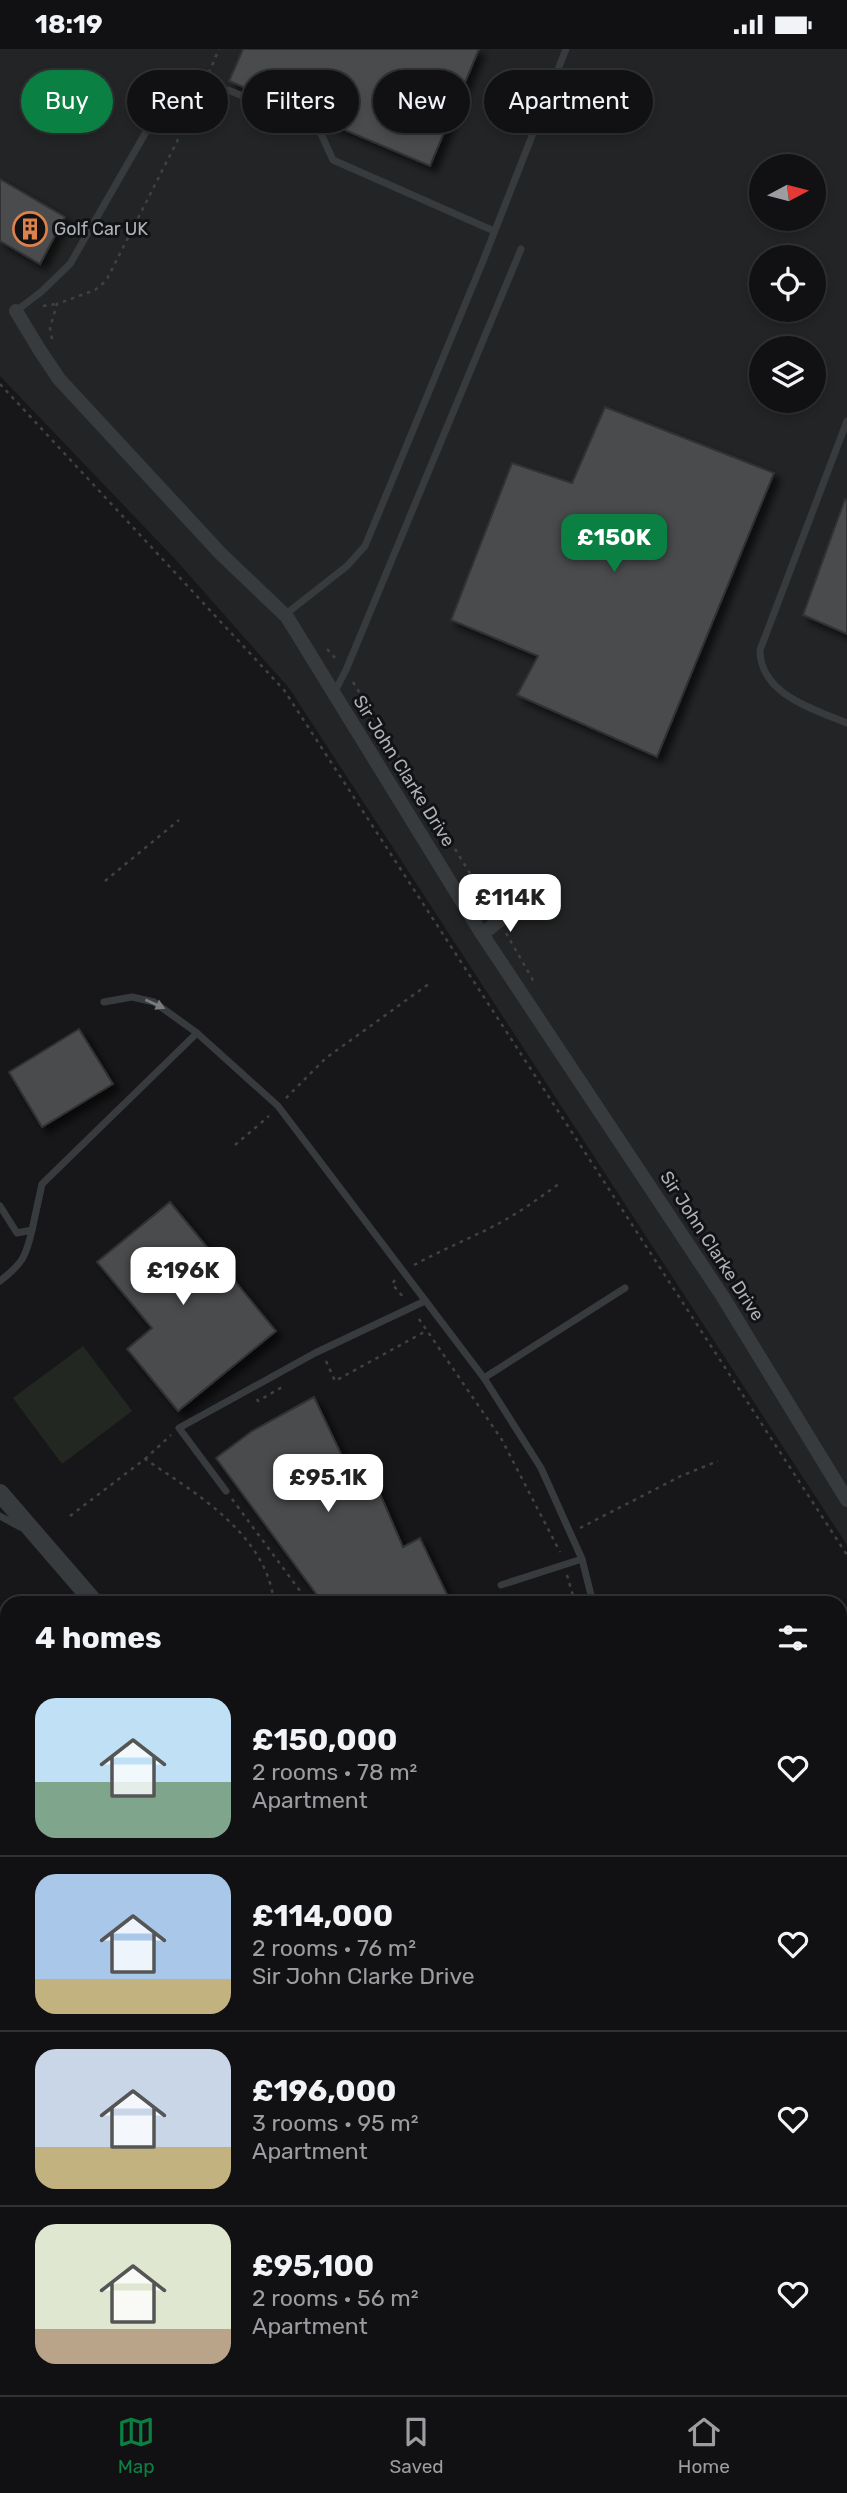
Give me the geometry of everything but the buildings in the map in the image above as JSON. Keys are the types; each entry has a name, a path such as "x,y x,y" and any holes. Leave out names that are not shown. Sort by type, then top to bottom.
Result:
{"street":[{"name":"Sir John Clarke Drive","path":"16,311 59,379 221,554 289,614 333,694 482,934 723,1297 842,1483 847,1500"},
{"path":"482,934 517,907"},
{"path":"0,1493 89,1596"}],"lane":[{"path":"289,614 347,566 365,546 566,49"},
{"path":"228,90 318,127 333,160 494,231"},
{"path":"16,311 70,264 145,133"},
{"path":"333,694 346,670 521,249"},
{"path":"847,421 760,650 760,665 784,693 804,706 847,723"},
{"path":"104,1002 132,997 155,1002 197,1033 278,1106 484,1378 541,1468 582,1559 591,1596"},
{"path":"0,1281 19,1267 27,1253 42,1184 197,1033"},
{"path":"0,1206 17,1233 32,1230"},
{"path":"484,1378 625,1288"},
{"path":"226,1491 179,1428 250,1387 425,1301"},
{"path":"0,1517 14,1522 43,1544"},
{"path":"501,1585 582,1559"}],"path":[{"path":"53,348 50,328 57,304 95,290 106,281 193,110 219,49"},
{"path":"0,384 284,690 847,1555"},
{"path":"320,642 346,670 536,985"},
{"path":"105,881 179,820"},
{"path":"235,1145 326,1058 430,983"},
{"path":"326,1361 335,1381 426,1331"},
{"path":"250,1387 258,1401 292,1381"},
{"path":"70,1516 145,1459 179,1428"},
{"path":"145,1459 210,1504 248,1539 273,1588 274,1596"},
{"path":"571,1532 681,1476 718,1461"},
{"path":"226,1491 304,1596"}],"shaded area":[{"path":"0,49 847,49 847,1545 289,688 175,559 0,376"},
{"path":"83,1346 132,1411 62,1464 13,1398"}],"place":[{"name":"Golf Car UK","path":"30,229"}]}
